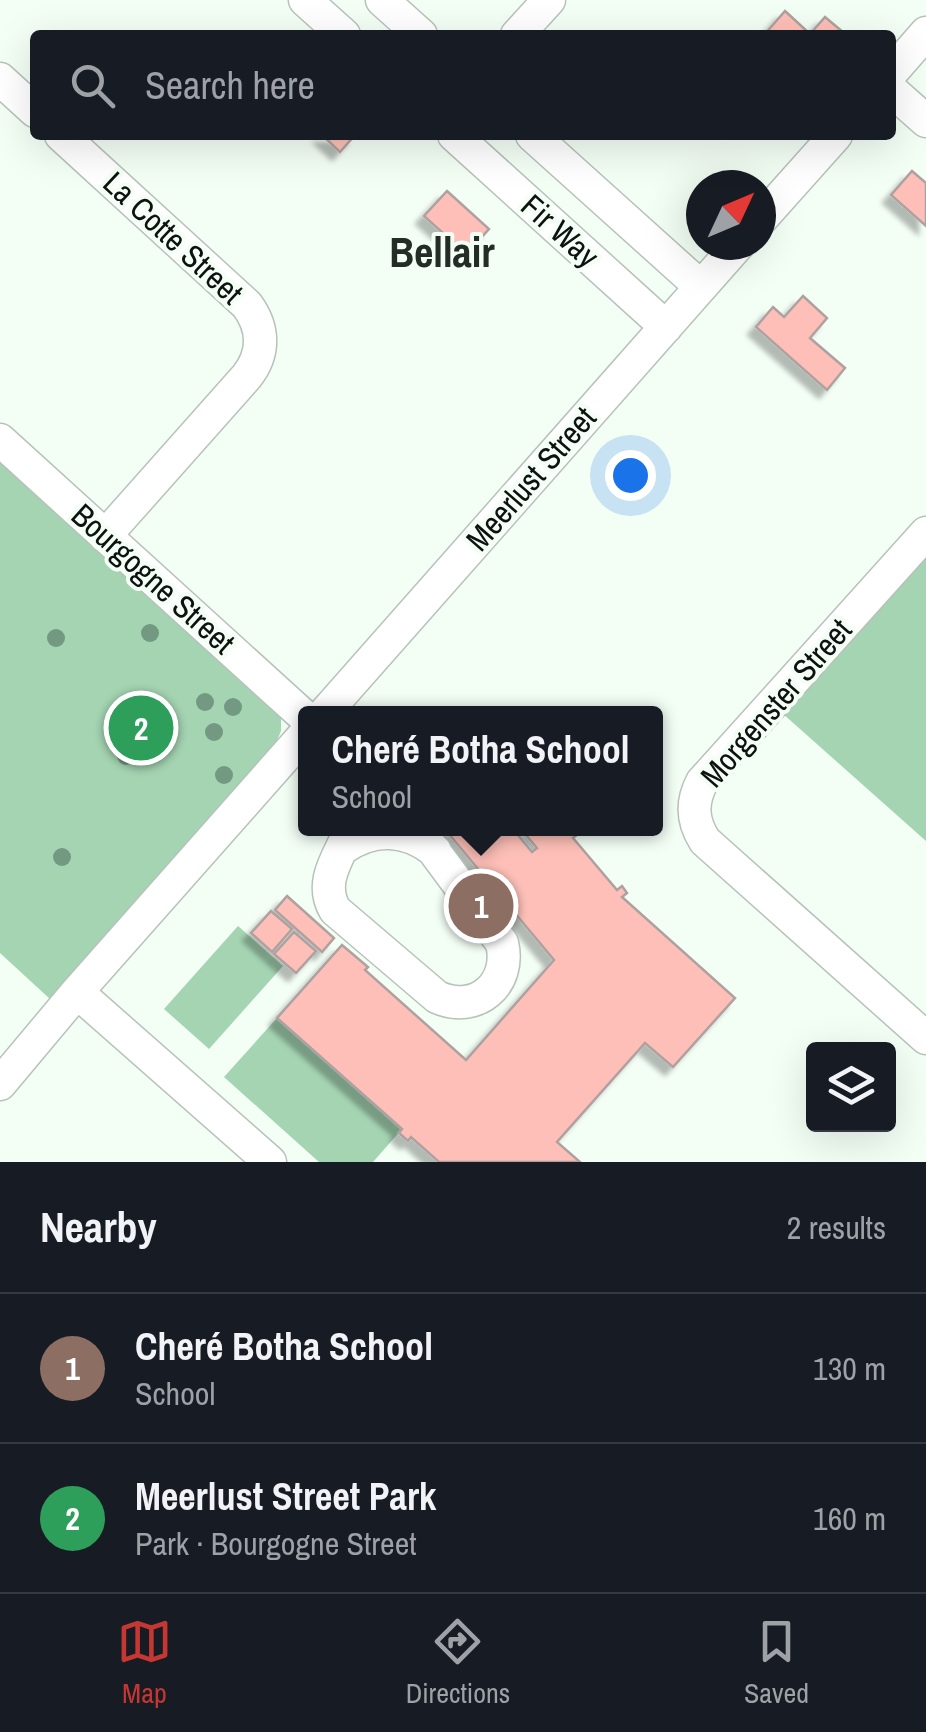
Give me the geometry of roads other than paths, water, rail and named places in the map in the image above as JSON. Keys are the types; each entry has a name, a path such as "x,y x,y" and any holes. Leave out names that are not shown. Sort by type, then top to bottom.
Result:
{"street":[{"path":"305,0 338,30"},
{"path":"382,0 415,30"},
{"path":"522,30 549,0"},
{"path":"896,67 926,33"},
{"path":"0,79 30,106"},
{"path":"896,94 926,120"},
{"name":"La Cotte Street","path":"67,140 247,304 261,335 260,353 252,369 105,536"},
{"name":"Fir Way","path":"460,140 666,327"},
{"name":"Fir Way","path":"538,140 701,287"},
{"path":"776,202 832,140"},
{"name":"Meerlust Street","path":"331,706 725,260"},
{"name":"Bourgogne Street","path":"0,440 298,711"},
{"name":"Morgenster Street","path":"926,533 702,782 694,815 705,841 926,1038"},
{"path":"0,1084 76,992 298,742"},
{"path":"347,838 327,885 335,910 437,997 457,1003 478,1000 496,986 505,954 497,932 427,841"},
{"path":"76,992 270,1162"}],"place":[{"name":"Meerlust Street Park","path":"141,728"},
{"name":"Cheré Botha School","path":"481,906"}],"district":[{"name":"Bellair","path":"442,252"}]}
